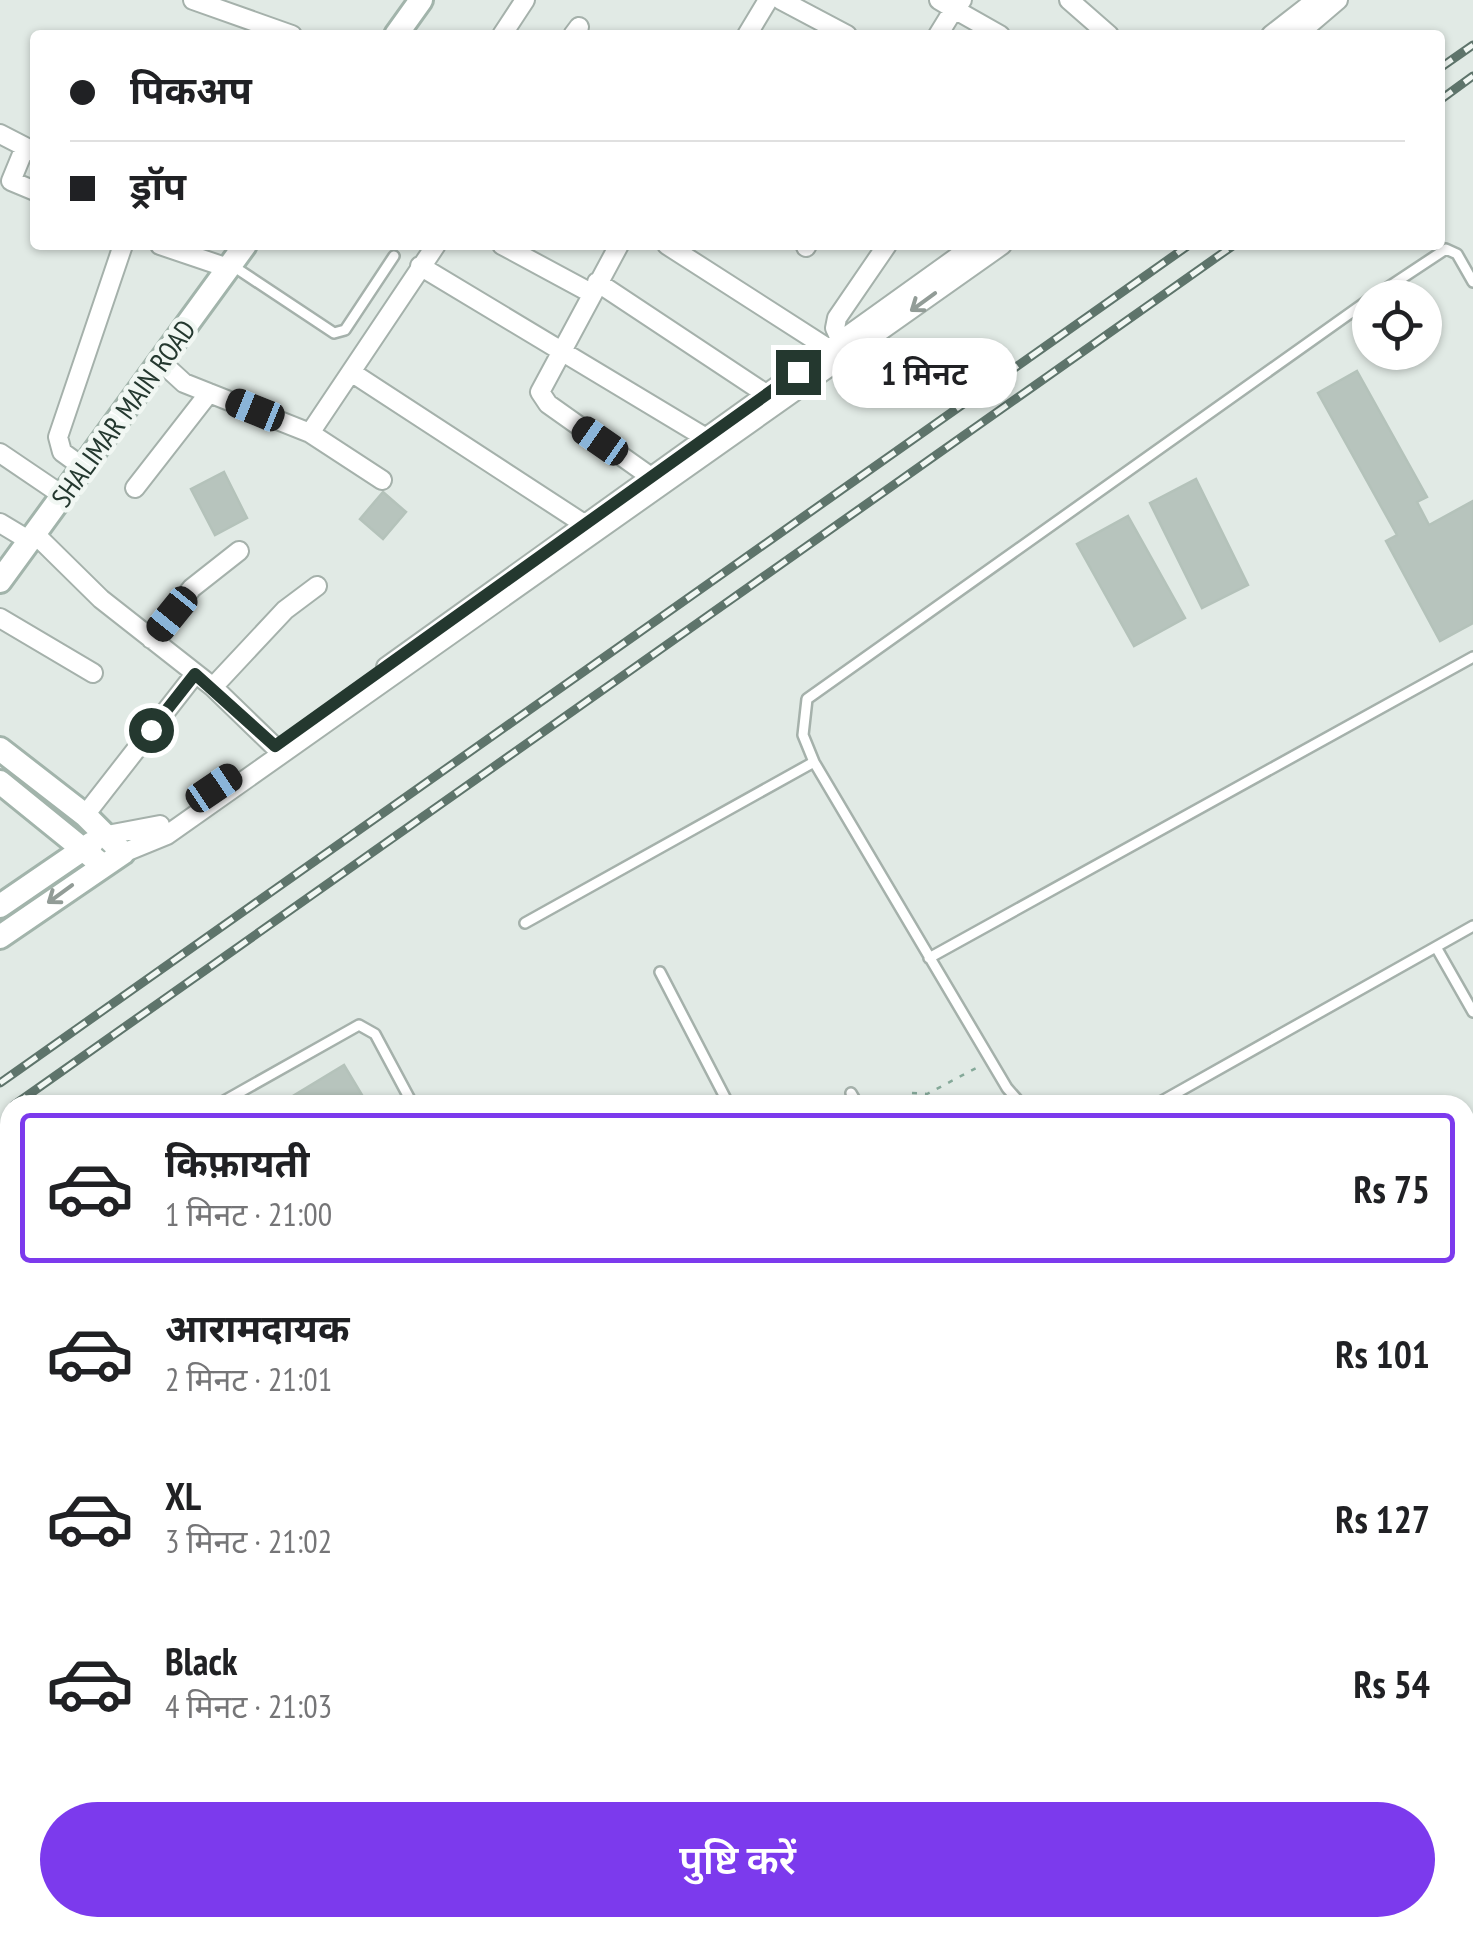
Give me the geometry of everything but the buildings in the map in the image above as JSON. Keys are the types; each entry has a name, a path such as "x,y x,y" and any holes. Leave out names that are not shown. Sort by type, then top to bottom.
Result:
{"street":[{"path":"193,0 278,30"},
{"path":"400,30 422,0"},
{"path":"505,30 525,0"},
{"path":"750,30 768,0"},
{"path":"781,0 837,30"},
{"path":"1070,0 1103,30"},
{"path":"1277,30 1316,0"},
{"path":"1304,30 1338,0"},
{"path":"940,30 952,3 992,30"},
{"path":"0,134 30,150 12,181 30,190"},
{"path":"84,468 59,449 58,437 120,250"},
{"path":"186,250 234,259"},
{"path":"310,433 432,250"},
{"path":"513,250 594,288 766,394"},
{"path":"612,250 541,384 544,400 651,478"},
{"path":"675,250 835,345"},
{"path":"835,345 837,318 884,250"},
{"path":"0,937 101,864 167,835 995,250"},
{"path":"0,906 106,835 145,830 164,823 835,345 950,251"},
{"name":"SHALIMAR MAIN ROAD","path":"0,581 234,259"},
{"path":"420,266 706,438"},
{"path":"160,361 184,382 310,433 382,480"},
{"path":"351,372 584,524"},
{"path":"135,488 209,392"},
{"path":"0,453 62,496"},
{"path":"0,523 32,537 101,599 213,687 275,746"},
{"path":"151,639 192,588 239,550"},
{"path":"213,687 285,610 317,586"},
{"path":"0,618 92,672"},
{"path":"85,815 195,674"},
{"path":"0,749 85,815 123,853"},
{"path":"0,782 101,864"}],"lane":[{"path":"1399,280 1444,250"},
{"path":"1445,250 1457,254 1473,282"},
{"path":"234,259 334,333 345,330 394,256"},
{"path":"1013,1095 814,762 803,735 807,699 1352,311"},
{"path":"929,958 1473,657"},
{"path":"524,923 814,762"},
{"path":"1173,1095 1473,926"},
{"path":"1436,947 1473,1012"},
{"path":"660,972 724,1095"},
{"path":"235,1095 359,1025 375,1034 408,1095"}],"path":[{"path":"912,1092 927,1094 992,1059"}],"railway":[{"path":"1445,65 1473,45"},
{"path":"1445,96 1473,76"},
{"path":"0,1083 1182,250"},
{"path":"28,1095 1227,250"}],"route":[{"path":"151,730 195,674 275,746 798,372"}]}
